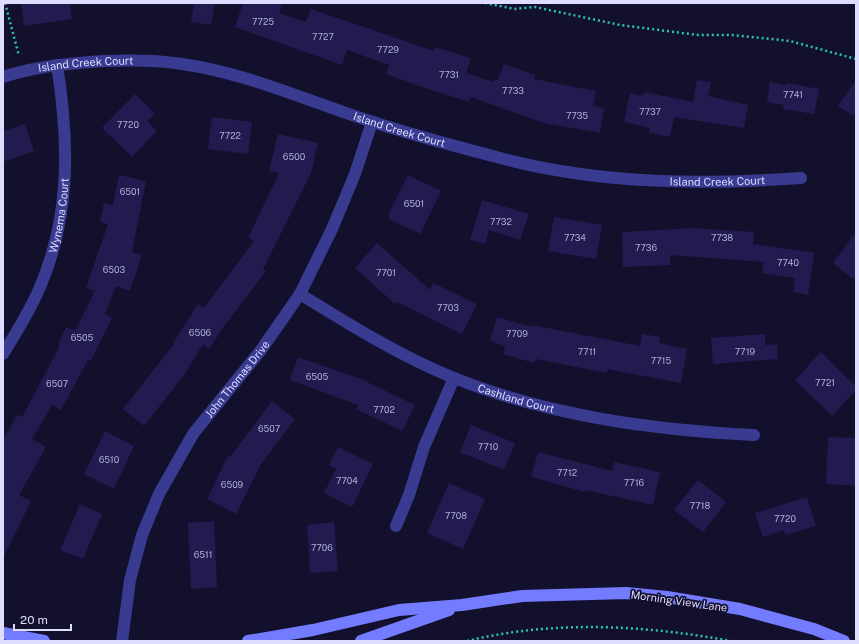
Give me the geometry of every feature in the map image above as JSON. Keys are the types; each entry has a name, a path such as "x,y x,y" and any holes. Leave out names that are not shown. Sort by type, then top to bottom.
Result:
{"street":[{"name":"Island Creek Court","path":"3,77 57,65 121,59 182,64 232,74 372,122 509,160 586,176 647,181 763,181 801,178"},
{"name":"Wynema Court","path":"3,354 21,325 40,287 54,248 62,206 66,159 64,110 57,65"},
{"name":"John Thomas Drive","path":"122,641 130,580 142,535 159,494 193,434 260,350 300,294 335,222 355,174 372,122"},
{"name":"Cashland Court","path":"300,294 370,337 454,378 519,399 596,419 694,432 754,435"},
{"path":"396,526 409,495 424,447 454,378"},
{"name":"Morning View Lane","path":"248,641 312,630 399,610 462,606 522,596 626,593 667,597 740,609 814,629 844,641"},
{"name":"Morning View Lane","path":"361,641 462,606"},
{"path":"3,633 44,641"}],"path":[{"path":"4,3 18,50 21,73"},
{"path":"485,3 515,9 535,7 620,25 698,35 732,36 790,41 856,59"},
{"path":"467,641 503,632 587,627 688,633 731,641"}],"building":[{"path":"21,3 70,3 72,19 24,26"},
{"path":"194,3 215,3 211,25 191,22"},
{"path":"243,3 282,3 279,13 306,22 311,9 434,51 435,47 471,58 466,73 493,82 494,79 498,80 504,64 535,75 534,79 596,91 593,106 604,108 600,133 544,123 471,97 469,102 422,87 386,74 389,65 347,50 342,65 235,27"},
{"path":"697,80 711,82 708,96 748,105 744,128 674,117 670,137 649,133 650,128 624,122 630,93 643,96 644,92 693,102"},
{"path":"856,80 856,117 838,106"},
{"path":"770,82 786,85 787,83 819,89 814,114 783,109 784,105 767,102"},
{"path":"135,94 155,113 147,121 157,131 132,157 102,128"},
{"path":"212,117 252,122 248,154 208,149"},
{"path":"25,124 34,151 3,162 3,131"},
{"path":"278,134 318,143 311,173 263,269 266,271 225,325 209,349 203,344 184,375 144,426 123,409 174,344 173,343 198,304 204,308 254,241 248,238 279,173 269,171"},
{"path":"119,175 146,181 132,252 142,255 130,291 116,286 105,314 112,318 91,361 88,360 61,410 52,405 32,439 46,447 19,495 31,501 3,558 3,440 17,415 22,417 60,346 58,345 66,327 75,331 95,291 86,288 108,224 100,222 104,203 113,205"},
{"path":"408,175 441,191 420,234 389,219 389,213"},
{"path":"482,200 529,214 520,240 489,230 485,244 470,240"},
{"path":"554,217 602,225 596,259 548,251"},
{"path":"692,228 754,232 753,244 814,253 808,295 793,292 795,278 762,273 764,262 670,255 670,265 623,267 622,232"},
{"path":"856,232 856,281 833,263"},
{"path":"377,243 430,290 433,283 477,304 462,334 397,302 395,304 355,268"},
{"path":"497,317 532,327 532,325 640,346 642,334 660,337 659,343 687,349 681,383 607,369 607,373 536,359 534,363 503,354 505,346 490,341"},
{"path":"765,334 765,345 777,344 778,359 713,364 711,338"},
{"path":"821,352 856,387 856,390 832,416 795,380"},
{"path":"298,357 361,379 415,405 402,431 356,409 358,405 290,380"},
{"path":"272,401 295,419 260,466 236,514 207,499 228,456 230,457"},
{"path":"471,425 515,443 504,470 460,452"},
{"path":"105,431 134,446 114,489 84,474"},
{"path":"828,437 856,438 856,486 826,484"},
{"path":"338,447 373,464 352,507 324,493 336,469 329,465"},
{"path":"538,452 612,471 614,462 660,472 653,505 585,490 585,492 531,477"},
{"path":"698,480 726,502 703,532 674,510"},
{"path":"449,483 485,499 463,549 427,533"},
{"path":"807,497 816,526 785,535 784,530 763,537 755,513"},
{"path":"80,504 102,514 83,559 60,550"},
{"path":"214,521 217,587 191,589 188,523"},
{"path":"334,522 338,571 310,573 307,525"}]}
